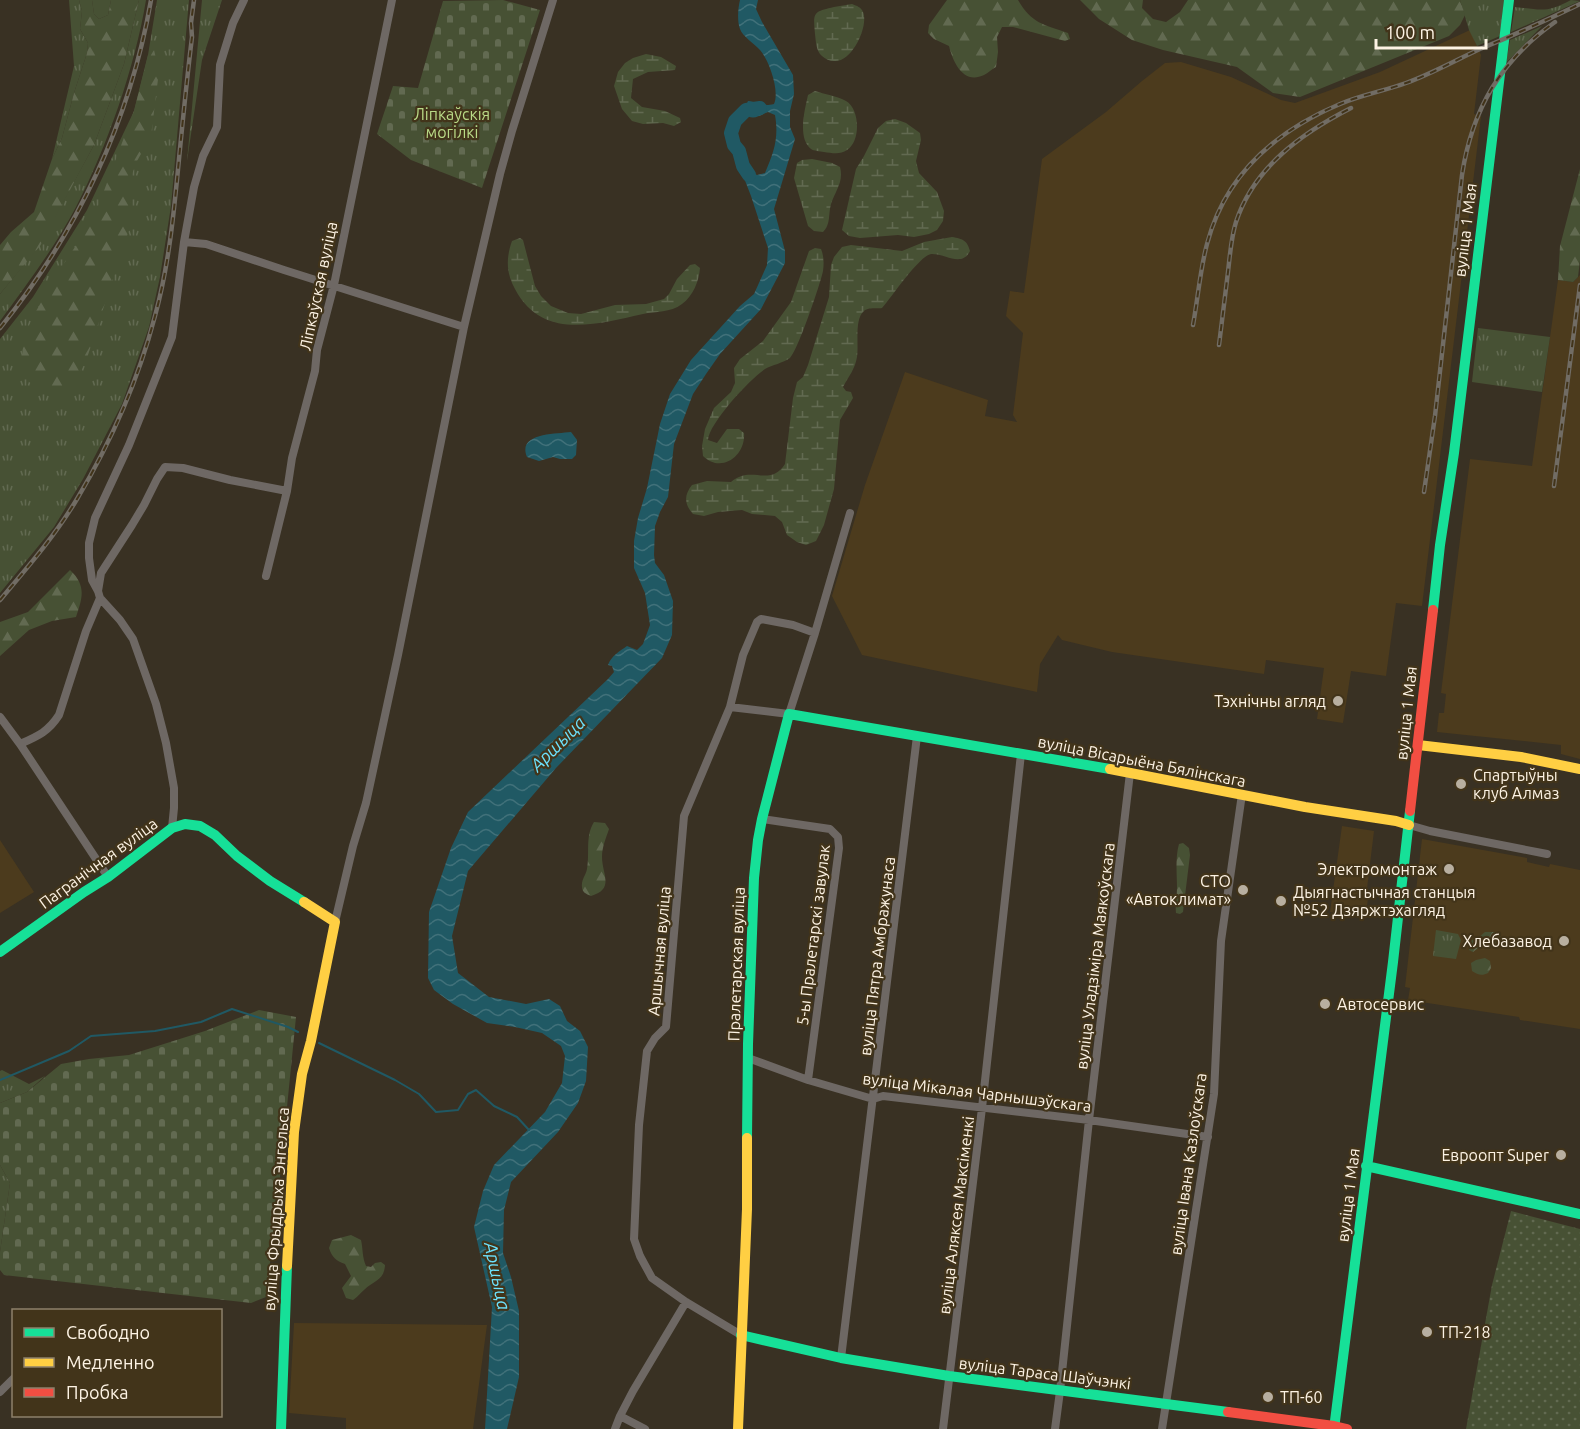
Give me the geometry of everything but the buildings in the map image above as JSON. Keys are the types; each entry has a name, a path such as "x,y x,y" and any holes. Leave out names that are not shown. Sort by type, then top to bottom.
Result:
{"street":[{"path":"172,828 174,788 156,704 133,639 99,594 92,580 89,543 95,518 129,445 171,337 194,187 203,156 217,127 220,65 233,23 244,0"},
{"name":"Ліпкаўская вуліца","path":"266,576 334,285 392,0"},
{"path":"335,922 366,803 464,327 509,142 553,0"},
{"name":"вуліца 1 Мая","path":"1334,1427 1409,825 1440,545 1454,453 1509,0"},
{"path":"184,242 206,244 464,327"},
{"path":"20,744 41,735 59,715 99,594 101,573 165,467 183,468 287,491"},
{"name":"Пралетарская вуліца","path":"738,1429 747,1209 748,1058 754,878 758,840 789,714 816,633 850,513"},
{"name":"Аршычная вуліца","path":"741,1335 686,1302 652,1278 640,1256 634,1239 639,1125 647,1052 655,1038 666,1027 684,816 730,707 743,655 757,622 760,619 793,625 816,633"},
{"name":"вуліца Вісарыёна Бялінскага","path":"730,707 789,714 1021,753 1305,807 1396,821 1430,831 1546,855"},
{"path":"0,717 108,877"},
{"name":"вуліца Пятра Амбражунаса","path":"841,1358 917,736"},
{"path":"1418,745 1521,757 1580,769"},
{"name":"вуліца Аляксея Максіменкі","path":"943,1429 982,1108 1021,753"},
{"name":"вуліца Уладзіміра Маякоўскага","path":"1055,1429 1130,773"},
{"name":"вуліца Івана Казлоўскага","path":"1162,1429 1214,1094 1221,941 1242,794"},
{"name":"5-ы Пралетарскі завулак","path":"762,819 830,829 838,837 839,848 808,1080"},
{"name":"Пагранічная вуліца","path":"0,952 108,877 172,828 185,824 200,826 215,835 237,856 270,881 335,922"},
{"name":"вуліца Фрыдрыха Энгельса","path":"281,1429 294,1132 302,1074 335,922"},
{"name":"вуліца Мікалая Чарнышэўскага","path":"748,1058 808,1080 873,1099 884,1096 1089,1120 1208,1137"},
{"path":"1366,1166 1580,1214"},
{"path":"615,1429 620,1416 686,1302"},
{"name":"вуліца Тараса Шаўчэнкі","path":"741,1335 841,1358 950,1376 1347,1429"},
{"path":"0,1392 12,1380"},
{"path":"620,1416 645,1429"}],"shaded area":[{"path":"1470,30 1481,55 1474,114 1481,116 1422,606 1396,603 1386,676 1351,671 1343,723 1317,719 1324,668 1266,660 1264,674 1112,652 1062,640 1058,635 1040,664 1037,692 862,655 832,596 865,485 905,372 988,400 985,416 1017,422 1013,415 1023,333 1006,316 1010,291 1024,293 1042,159 1106,112 1165,63 1181,62 1231,77 1281,100 1295,103 1380,72"},
{"path":"1580,275 1580,759 1561,754 1561,745 1437,732 1439,713 1444,713 1446,694 1441,693 1470,459 1532,466 1558,280 1573,282"},
{"path":"1342,826 1374,831 1366,897 1368,898 1367,906 1360,905 1358,916 1330,912"},
{"path":"1422,839 1527,858 1527,862 1549,867 1550,864 1580,870 1580,1029 1408,1000 1410,988 1405,987"},
{"path":"0,840 34,892 0,913"},
{"path":"294,1323 487,1325 473,1429 346,1429 346,1418 289,1413"}],"green space":[{"path":"69,0 79,0 82,11 80,29 88,43 87,53 62,138 52,159 74,66"},
{"path":"79,0 92,0 94,14 99,19 108,15 111,0 139,0 124,64 94,145 40,246 0,294 0,245 34,212 52,159 62,138 87,53 88,43 80,29 82,11"},
{"path":"92,0 111,0 108,15 99,19 94,14"},
{"path":"139,0 146,0 135,52 109,133 98,159 76,207 59,236 0,321 0,294 39,246 94,145 124,64"},
{"path":"157,0 189,0 171,206 160,277 149,327 122,404 83,479 54,527 0,593 0,339 33,297 87,210 134,111 148,55"},
{"path":"202,0 222,0 202,60 187,161"},
{"name":"Ліпкаўскія могілкі","path":"503,0 540,10 482,188 411,160 377,134 393,86 418,88 443,1"},
{"path":"947,0 1018,0 1033,19 1068,33 1070,39 1065,41 1013,27 1002,27 997,37 996,67 984,75 970,77 956,65 949,46 934,39 928,33 929,25"},
{"path":"1080,0 1143,0 1142,8 1153,19 1166,22 1180,12 1188,0 1460,0 1465,15 1460,25 1449,36 1300,97 1273,93 1237,67 1163,50 1132,40 1099,19"},
{"path":"1460,0 1504,0 1500,36 1477,46 1469,30"},
{"path":"1571,0 1580,1 1511,32 1515,7 1544,10"},
{"path":"852,4 860,8 864,18 864,26 858,42 853,50 841,60 828,60 820,54 817,46 814,21 816,14 827,9"},
{"path":"1542,26 1506,63 1510,40"},
{"path":"154,50 159,71 151,136 132,174 128,193 132,206 132,221 85,364 65,391 45,392 29,382 22,365 23,339 59,271 93,220 134,111 148,55"},
{"path":"646,54 661,57 676,66 675,70 648,72 633,79 631,98 642,107 665,111 680,118 681,122 674,126 632,121 622,109 614,86 618,72 625,63"},
{"path":"815,91 846,101 854,111 857,133 852,146 844,152 815,151 804,138 804,115 808,95"},
{"path":"895,119 906,123 920,133 921,140 916,161 919,173 937,192 944,211 943,221 937,230 914,237 898,235 860,238 849,236 842,230 856,169 878,128 886,121"},
{"path":"812,159 832,163 840,167 841,172 828,223 823,232 814,231 808,226 794,178 797,163"},
{"path":"1580,169 1580,260 1578,277 1573,282 1558,280 1560,246"},
{"path":"952,237 966,242 970,251 967,256 958,259 936,254 926,256 882,308 868,309 861,315 856,361 843,387 846,391 851,392 853,398 840,420 834,489 824,525 816,541 806,545 797,542 787,535 782,522 775,516 752,514 742,510 704,516 693,514 686,500 692,485 707,481 731,482 746,475 773,474 785,464 797,382 803,377 808,365 829,297 831,265 842,247 851,245 902,251 924,242"},
{"path":"520,238 523,240 535,286 541,296 551,306 568,313 581,314 615,305 646,304 664,299 677,279 690,265 695,264 700,268 697,283 689,297 673,309 589,324 572,325 555,322 540,316 526,305 512,283 508,265 509,253 512,241"},
{"path":"815,248 821,249 824,260 823,271 794,353 787,360 758,374 715,423 708,440 717,443 727,429 739,429 744,433 744,441 737,455 731,460 724,463 710,461 703,456 702,446 705,429 714,408 731,392 735,383 734,368 740,359 763,341 791,302 809,251"},
{"path":"1478,328 1550,337 1542,392 1472,382"},
{"path":"70,570 79,581 82,592 76,617 52,621 29,630 0,656 0,622 28,612"},
{"path":"594,822 605,823 609,829 602,853 605,885 598,893 591,896 584,892 582,884 587,869 589,839"},
{"path":"1183,843 1189,848 1190,855 1183,912 1180,914 1176,913 1177,860 1179,844"},
{"path":"1436,930 1458,934 1461,940 1456,959 1433,956"},
{"path":"1485,932 1500,935 1502,941 1499,947 1478,948 1473,952 1469,950 1472,940"},
{"path":"1485,958 1490,961 1491,968 1488,973 1480,975 1472,971 1471,963"},
{"path":"259,1010 296,1017 266,1297 251,1303 4,1275 0,1270 0,1252 10,1183 0,1165 0,1103 27,1092 61,1064 129,1055 205,1031"},
{"path":"0,1071 29,1084 45,1076 27,1092 0,1103"},
{"path":"0,1165 10,1183 0,1252"},
{"path":"1511,1211 1580,1229 1580,1429 1466,1429 1492,1285"},
{"path":"351,1235 361,1240 366,1266 371,1267 381,1262 385,1265 381,1277 353,1300 346,1298 342,1288 351,1276 345,1264 335,1258 329,1248 332,1240"}],"water":[{"name":"Аршыца","path":"740,0 758,0 756,9 762,22 793,75 794,94 790,111 790,127 795,139 774,209 785,251 785,263 761,309 720,354 693,394 674,444 668,497 655,526 654,555 655,563 664,575 673,601 672,635 662,658 556,768 468,871 452,936 458,973 489,997 526,1004 549,999 560,1006 567,1021 580,1031 588,1047 586,1081 578,1103 558,1132 511,1182 504,1210 503,1253 519,1311 519,1377 507,1429 485,1429 492,1307 474,1227 483,1191 494,1165 545,1112 562,1083 565,1056 561,1046 542,1033 487,1023 453,1004 434,990 428,978 429,912 451,848 468,812 608,679 614,672 612,666 608,665 613,656 627,646 637,650 643,644 650,625 645,593 634,568 634,541 660,424 670,394 691,360 740,306 754,294 767,265 768,248 739,160 742,159 757,175 765,173 775,145 775,115 768,112 749,117 743,112 748,101 763,105 774,104 776,91 773,76 763,55 740,29 738,14"},
{"path":"571,432 577,440 576,455 572,459 553,457 539,461 527,457 525,449 527,443 532,439 547,434"}],"waterway":[{"path":"749,175 743,166 731,133 735,121 746,110 760,108"},
{"path":"0,1080 69,1051 91,1036 155,1031 201,1022 232,1009 298,1032"},
{"path":"319,1043 419,1094 436,1112 458,1110 468,1094 476,1090 494,1106 517,1117 529,1130"}],"railway":[{"path":"0,328 28,292 53,254 96,174 129,89 142,45 151,0"},
{"path":"0,600 50,539 89,477 132,387 148,340 160,297 170,238 194,0"},
{"path":"1193,325 1207,244 1215,219 1240,176 1275,142 1317,115 1340,104 1415,79 1580,4"},
{"path":"1424,492 1435,416 1462,175 1473,129 1492,88 1504,70 1519,53 1555,22"},
{"path":"1219,345 1232,240 1244,202 1267,168 1282,154 1315,129 1351,108"},
{"path":"1554,486 1580,285"}],"traffic: fast":[{"path":"1433,610 1509,0"},
{"path":"747,1138 754,878 762,819 789,714 1110,769"},
{"path":"1334,1429 1410,811"},
{"path":"0,952 108,877 172,828 185,824 200,826 215,835 237,856 270,881 304,902"},
{"path":"1366,1166 1580,1214"},
{"path":"281,1429 287,1266"},
{"path":"741,1335 841,1358 949,1376 1228,1412"}],"traffic: slow":[{"path":"1418,745 1521,757 1580,769"},
{"path":"1110,769 1409,825"},
{"path":"287,1266 294,1132 302,1074 335,922 304,902"},
{"path":"738,1429 747,1209 747,1138"}],"traffic: jam":[{"path":"1410,811 1433,610"},
{"path":"1228,1412 1347,1429"}],"place":[{"name":"Тэхнічны агляд","path":"1338,701"},
{"name":"Спартыўны клуб Алмаз","path":"1461,784"},
{"name":"Электромонтаж","path":"1449,869"},
{"name":"СТО «Автоклимат»","path":"1243,890"},
{"name":"Дыягнастычная станцыя №52 Дзяржтэхагляд","path":"1281,901"},
{"name":"Хлебазавод","path":"1564,941"},
{"name":"Автосервис","path":"1325,1004"},
{"name":"Евроопт Super","path":"1561,1155"},
{"name":"ТП-218","path":"1427,1332"},
{"name":"ТП-60","path":"1268,1397"}]}
